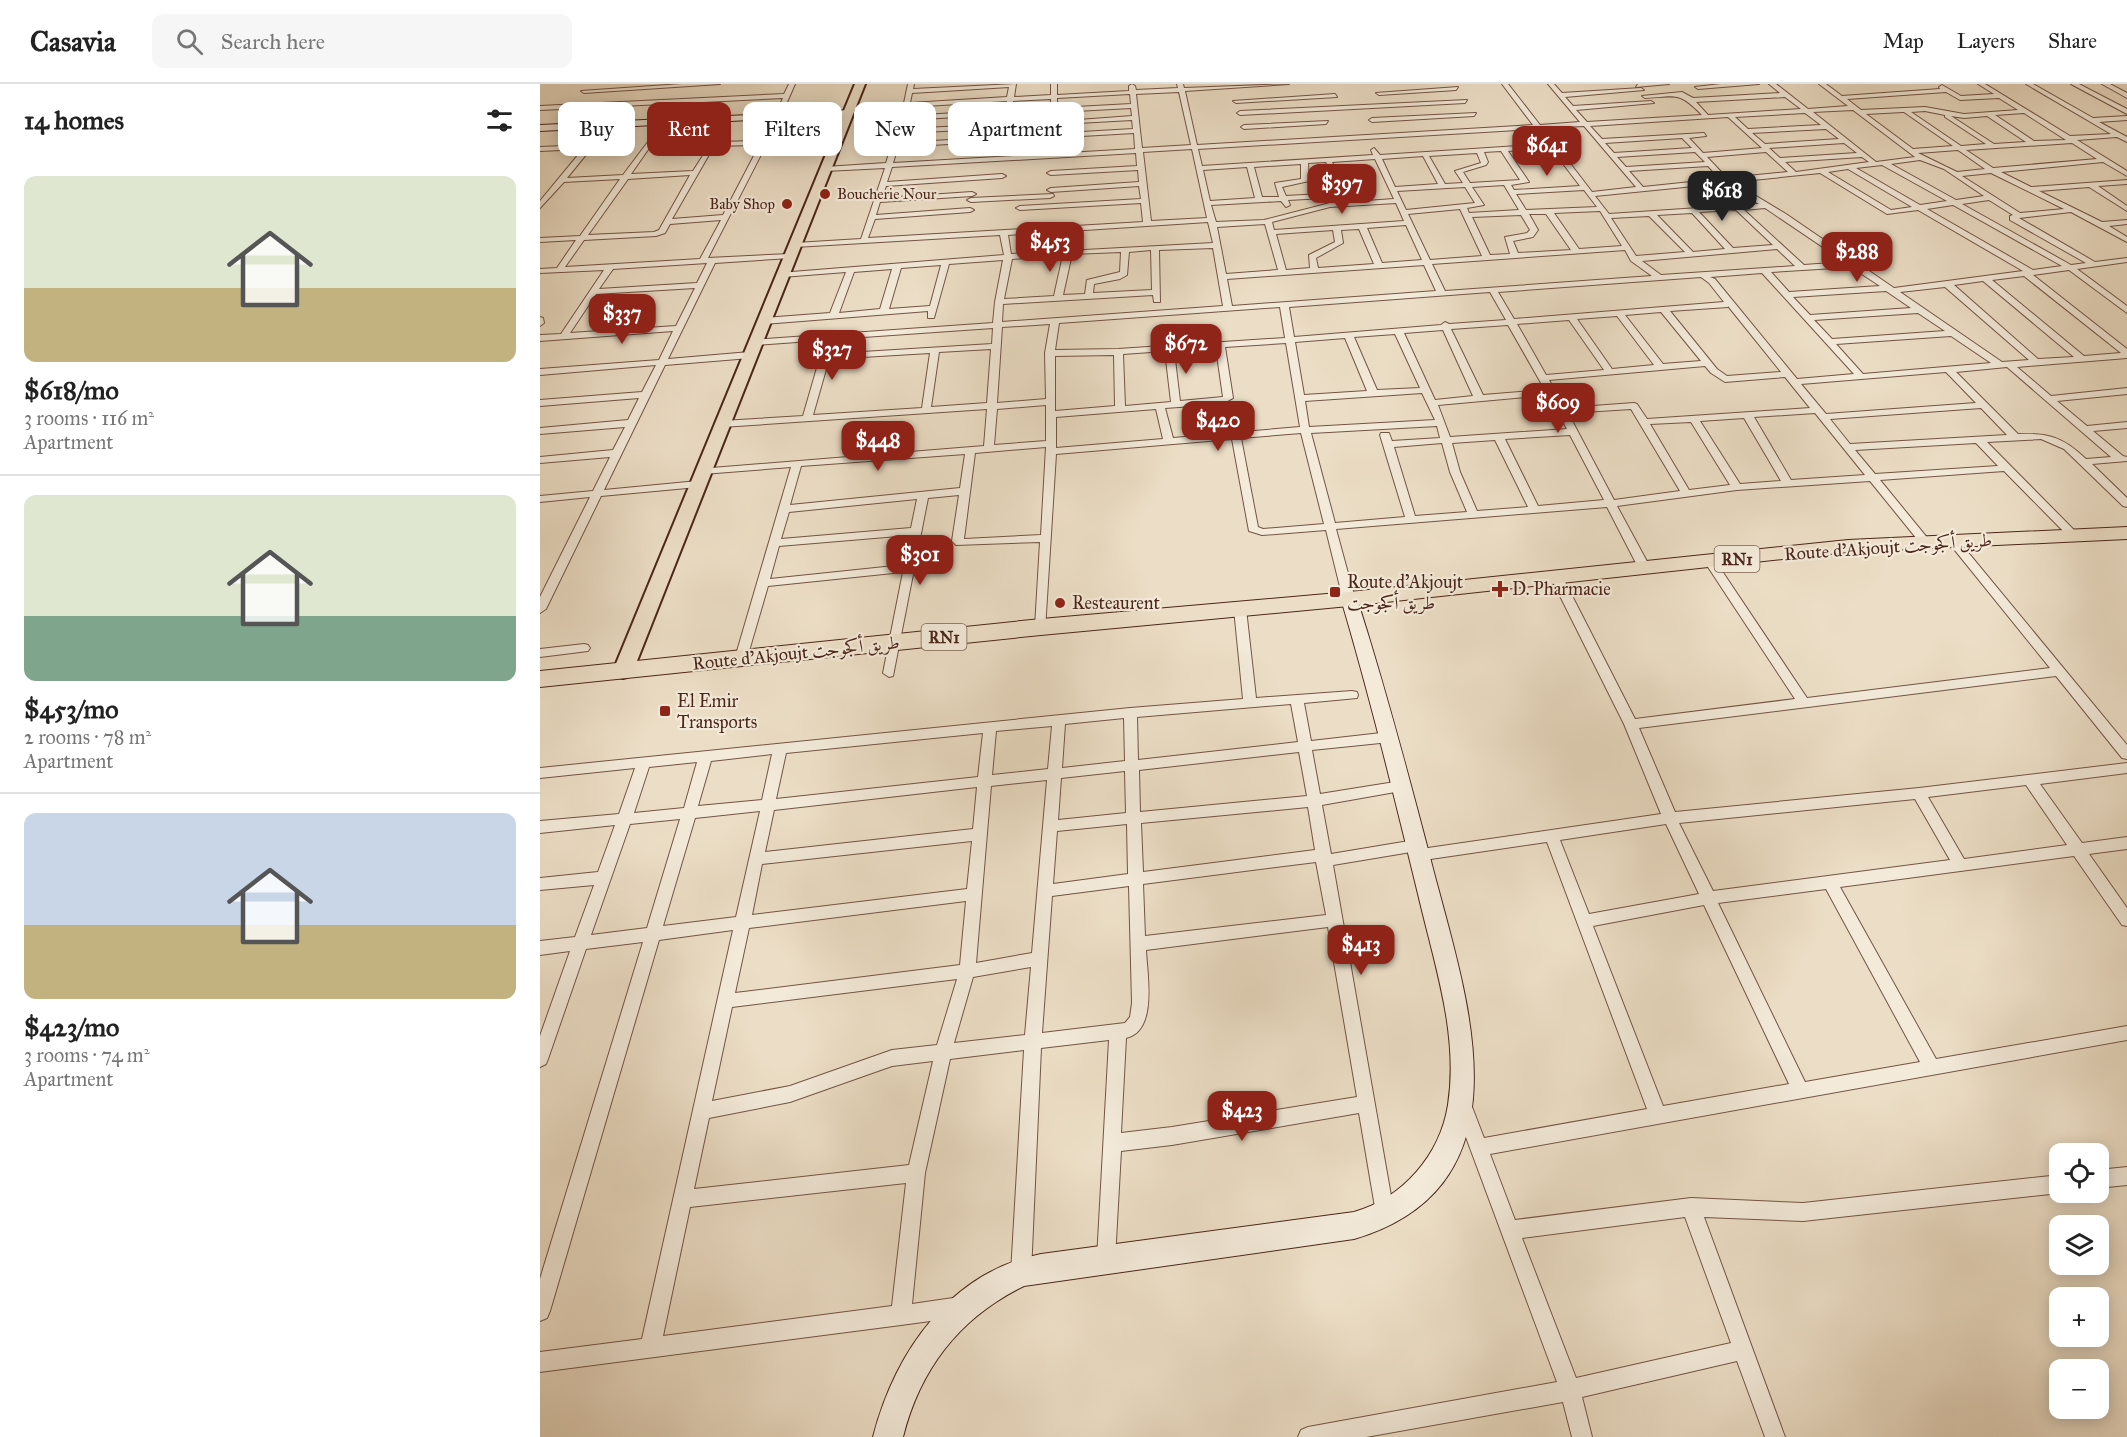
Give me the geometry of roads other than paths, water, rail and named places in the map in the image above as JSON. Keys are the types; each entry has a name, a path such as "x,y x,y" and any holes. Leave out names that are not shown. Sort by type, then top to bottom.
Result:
{"highway":[{"name":"Route d'Akjoujt طريق أكجوجت","path":"540,679 1041,627 1348,599 1848,546 2127,533"}],"main road":[{"path":"842,127 860,84"},
{"path":"623,670 830,156"}],"street":[{"path":"575,102 590,84"},
{"path":"584,91 717,84"},
{"path":"784,102 792,84"},
{"path":"1054,84 1054,102"},
{"path":"1132,84 1147,224"},
{"path":"936,103 1133,93 1180,87 1286,84"},
{"path":"1375,84 1385,105"},
{"path":"1505,84 1604,212 1634,259 1658,276"},
{"path":"1551,84 1642,190"},
{"path":"1560,95 1641,89 1666,84"},
{"path":"1697,86 1756,84"},
{"path":"1772,84 1875,164"},
{"path":"1822,84 1921,158 1957,174 1992,197 2016,217 2095,265"},
{"path":"1885,84 1925,109 1942,113 1964,116 2026,111"},
{"path":"1938,84 1960,98"},
{"path":"1981,84 2127,174"},
{"path":"2029,84 2127,140"},
{"path":"2074,84 2127,112"},
{"path":"2105,84 2127,96"},
{"path":"907,102 910,87 1013,85 1010,102"},
{"path":"1232,86 1250,144"},
{"path":"1379,93 1455,86 1486,130"},
{"path":"1697,86 1711,99"},
{"path":"1180,87 1217,245 1228,309"},
{"path":"1871,88 1879,95"},
{"path":"1641,89 1682,94 1692,100 1706,116"},
{"path":"1641,89 1651,104 1666,119"},
{"path":"1840,98 1948,90"},
{"path":"2069,93 2089,92"},
{"path":"1236,101 1334,93 1341,108"},
{"path":"2048,94 2059,94"},
{"path":"1692,100 1784,95"},
{"path":"635,104 786,96"},
{"path":"1949,99 2002,96"},
{"path":"1288,98 1290,110"},
{"path":"1240,113 1465,101"},
{"path":"1914,102 1925,101"},
{"path":"1571,108 1651,104"},
{"path":"2116,106 2127,105"},
{"path":"1084,108 1134,106"},
{"path":"1366,106 1380,136"},
{"path":"540,108 558,107"},
{"path":"1321,109 1334,139"},
{"path":"1601,141 1684,136 1706,116 1805,111 1925,109"},
{"path":"842,111 854,110"},
{"path":"1906,111 1991,170 2101,224 2127,240"},
{"path":"1942,113 1991,145"},
{"path":"1372,120 1474,114"},
{"path":"1988,114 2032,143"},
{"path":"1729,115 1794,174"},
{"path":"1084,121 1136,118"},
{"path":"2092,120 2127,118"},
{"path":"1084,153 1666,119 1696,126 1711,141"},
{"path":"1244,127 1326,122"},
{"path":"540,128 558,127"},
{"path":"1745,131 1826,127"},
{"path":"1084,132 1137,131"},
{"path":"1912,151 2127,135"},
{"path":"1684,136 1726,182 1853,264 1952,333 2004,364 2083,429 2124,459"},
{"path":"1368,137 1442,294"},
{"path":"1611,155 1723,154 1845,141"},
{"path":"540,609 699,285 726,217 764,145 731,144"},
{"path":"540,282 581,238 647,146"},
{"path":"1198,168 1553,146"},
{"path":"1717,147 1723,154"},
{"path":"540,149 558,148"},
{"path":"1393,189 1525,181 1503,149"},
{"path":"1465,211 1480,204 1459,171 1484,164 1479,150"},
{"path":"1425,154 1443,187"},
{"path":"1778,160 1863,155"},
{"path":"540,206 581,156"},
{"path":"540,240 656,234 662,231 705,156"},
{"path":"864,240 891,156"},
{"path":"979,160 980,156"},
{"path":"825,169 1039,156"},
{"path":"1050,206 1052,156"},
{"path":"1000,198 1004,158"},
{"path":"1511,192 1642,190 1921,158"},
{"path":"1328,160 1342,195 1349,204"},
{"path":"1957,174 2106,160"},
{"path":"1290,215 1282,198 1279,184 1306,180 1304,161"},
{"path":"1884,163 2071,268 2127,310"},
{"path":"1623,169 1709,164"},
{"path":"1250,165 1259,200"},
{"path":"1849,167 2029,273 2127,354"},
{"path":"1051,173 1141,168"},
{"path":"1822,171 1890,212 1952,201 1992,197"},
{"path":"561,180 694,173"},
{"path":"883,184 1002,176"},
{"path":"965,234 972,197 972,178"},
{"path":"2030,189 2127,182"},
{"path":"1506,183 1534,232 1527,237 1508,239 1515,256"},
{"path":"878,200 1022,197 1144,184"},
{"path":"2091,185 2127,209"},
{"path":"1206,202 1342,195"},
{"path":"1017,230 1022,197"},
{"path":"1020,208 1146,201"},
{"path":"549,270 707,261 864,240 1147,224 1265,222 1330,205 1399,201"},
{"path":"1404,212 1652,214 1766,206"},
{"path":"1738,208 1802,268"},
{"path":"873,217 970,210"},
{"path":"1989,222 2072,210"},
{"path":"1465,211 1486,258"},
{"path":"1694,211 1731,251"},
{"path":"1549,212 1576,251"},
{"path":"1652,214 1691,254"},
{"path":"667,222 726,217"},
{"path":"1265,222 1269,223 1273,232 1283,273"},
{"path":"2101,224 2127,222"},
{"path":"1273,232 1409,224"},
{"path":"1362,226 1379,266"},
{"path":"1314,270 1312,257 1339,243 1337,228"},
{"path":"989,449 999,302 1008,257 1003,231"},
{"path":"1975,240 2014,236"},
{"path":"783,275 945,264 1068,252 1217,245"},
{"path":"1634,259 1777,247"},
{"path":"1155,248 1157,314"},
{"path":"1221,277 1626,248"},
{"path":"1089,297 1090,282 1117,277 1124,273 1125,250"},
{"path":"1059,299 1068,252"},
{"path":"1786,295 1890,290 2123,260 2127,266"},
{"path":"928,330 945,264"},
{"path":"542,373 662,361 831,336 1442,294 1658,276 1705,277 1853,264"},
{"path":"564,336 610,267"},
{"path":"884,312 897,267"},
{"path":"833,316 851,270"},
{"path":"1765,271 1861,377"},
{"path":"1705,277 1712,281 1728,304 1925,542"},
{"path":"1985,279 2081,358"},
{"path":"1947,284 2036,362"},
{"path":"593,292 699,285"},
{"path":"1492,290 1574,432 1644,567"},
{"path":"999,302 1156,292"},
{"path":"1050,353 1118,352 1291,340 1508,320 1728,304"},
{"path":"888,1437 893,1409 923,1351 965,1306 986,1290 1020,1274 1106,1259 1214,1248 1351,1226 1385,1213 1410,1199 1446,1155 1463,1105 1465,1055 1459,1017 1416,851 1390,737 1348,599 1305,430 1284,305"},
{"path":"764,321 932,308"},
{"path":"1663,309 1717,374 1732,381 1861,377 2127,354"},
{"path":"1808,318 1920,310"},
{"path":"1619,313 1660,367"},
{"path":"1571,316 1609,371"},
{"path":"1041,627 1051,448 1050,353 1055,321"},
{"path":"1445,326 1479,398"},
{"path":"540,338 678,328"},
{"path":"1398,330 1441,423 1455,472 1473,514"},
{"path":"1829,342 1952,333"},
{"path":"1348,334 1373,393"},
{"path":"807,419 831,336"},
{"path":"1051,414 1228,399 1220,344"},
{"path":"825,357 996,346"},
{"path":"1169,348 1176,405"},
{"path":"926,410 935,350"},
{"path":"1118,352 1120,408"},
{"path":"2114,356 2127,366"},
{"path":"1543,378 1708,363"},
{"path":"1948,369 2014,436"},
{"path":"1300,398 1426,390"},
{"path":"2049,399 2127,391"},
{"path":"1430,403 1550,392"},
{"path":"540,403 645,395"},
{"path":"722,424 1051,402"},
{"path":"1562,411 1632,405 1686,493"},
{"path":"1643,422 1982,405"},
{"path":"1160,406 1169,442"},
{"path":"1748,416 1788,483"},
{"path":"1694,419 1737,487"},
{"path":"540,430 632,423"},
{"path":"540,499 797,464 989,449 1169,442 1305,430 1441,423"},
{"path":"2083,429 2127,425"},
{"path":"1383,427 1411,520"},
{"path":"1387,444 1574,432"},
{"path":"1236,436 1253,529 1262,532 1612,503 1737,487 2007,468"},
{"path":"1848,447 2037,436 2052,439 2068,447 2125,500"},
{"path":"1499,437 1534,508"},
{"path":"1978,439 2073,535"},
{"path":"970,451 958,541 960,543 1046,538"},
{"path":"540,460 617,453"},
{"path":"2084,462 2124,459"},
{"path":"741,658 797,464"},
{"path":"784,509 966,491"},
{"path":"889,673 923,495"},
{"path":"775,543 916,531"},
{"path":"1953,541 2127,754"},
{"path":"1710,561 1803,701"},
{"path":"763,583 909,568"},
{"path":"1556,576 1630,724 1670,818 1801,1091"},
{"path":"540,582 553,581"},
{"path":"1240,609 1250,704"},
{"path":"540,653 584,648"},
{"path":"1630,724 2058,671"},
{"path":"540,773 1130,713 1352,694"},
{"path":"1297,700 1303,746 1385,1213"},
{"path":"702,1111 790,1094 892,1058 1118,1034 1130,1030 1138,1020 1130,713"},
{"path":"1020,1274 1033,1043 1053,772 1059,720"},
{"path":"902,1315 916,1173 943,1053 967,971 990,727"},
{"path":"540,827 769,805 1132,763 1390,737"},
{"path":"650,1348 780,750"},
{"path":"540,1311 705,756"},
{"path":"540,1059 548,1016 579,943 644,763"},
{"path":"1045,891 1136,877 1552,837 1670,818 1919,794 2127,768"},
{"path":"2029,779 2076,850 2127,920"},
{"path":"1049,826 1313,801 1401,786"},
{"path":"1919,794 1959,864"},
{"path":"757,859 980,834"},
{"path":"1552,837 1658,1116"},
{"path":"1583,921 1710,898 2127,843"},
{"path":"540,884 602,878"},
{"path":"1830,883 1932,1067"},
{"path":"540,948 974,894"},
{"path":"1137,944 1334,920"},
{"path":"726,1001 967,971 1040,959"},
{"path":"1106,1259 1118,1034"},
{"path":"1480,1147 2127,1034"},
{"path":"1112,1143 1172,1136 1366,1104"},
{"path":"1463,1105 1570,1390 1582,1437"},
{"path":"683,1199 916,1173"},
{"path":"2109,1178 2127,1176"},
{"path":"1510,1230 1691,1208 1803,1212 2049,1185"},
{"path":"1691,1208 1775,1437"},
{"path":"540,1362 965,1306"},
{"path":"1308,1437 1570,1390 1742,1350"}],"place":[{"name":"Boucherie Nour","path":"825,194"},
{"name":"Baby Shop","path":"787,204"},
{"name":"D. Pharmacie","path":"1500,589"},
{"name":"Route d'Akjoujt طريق أكجوجت","path":"1335,592"},
{"name":"Resteaurent","path":"1060,603"},
{"name":"El Emir Transports","path":"665,711"}]}
